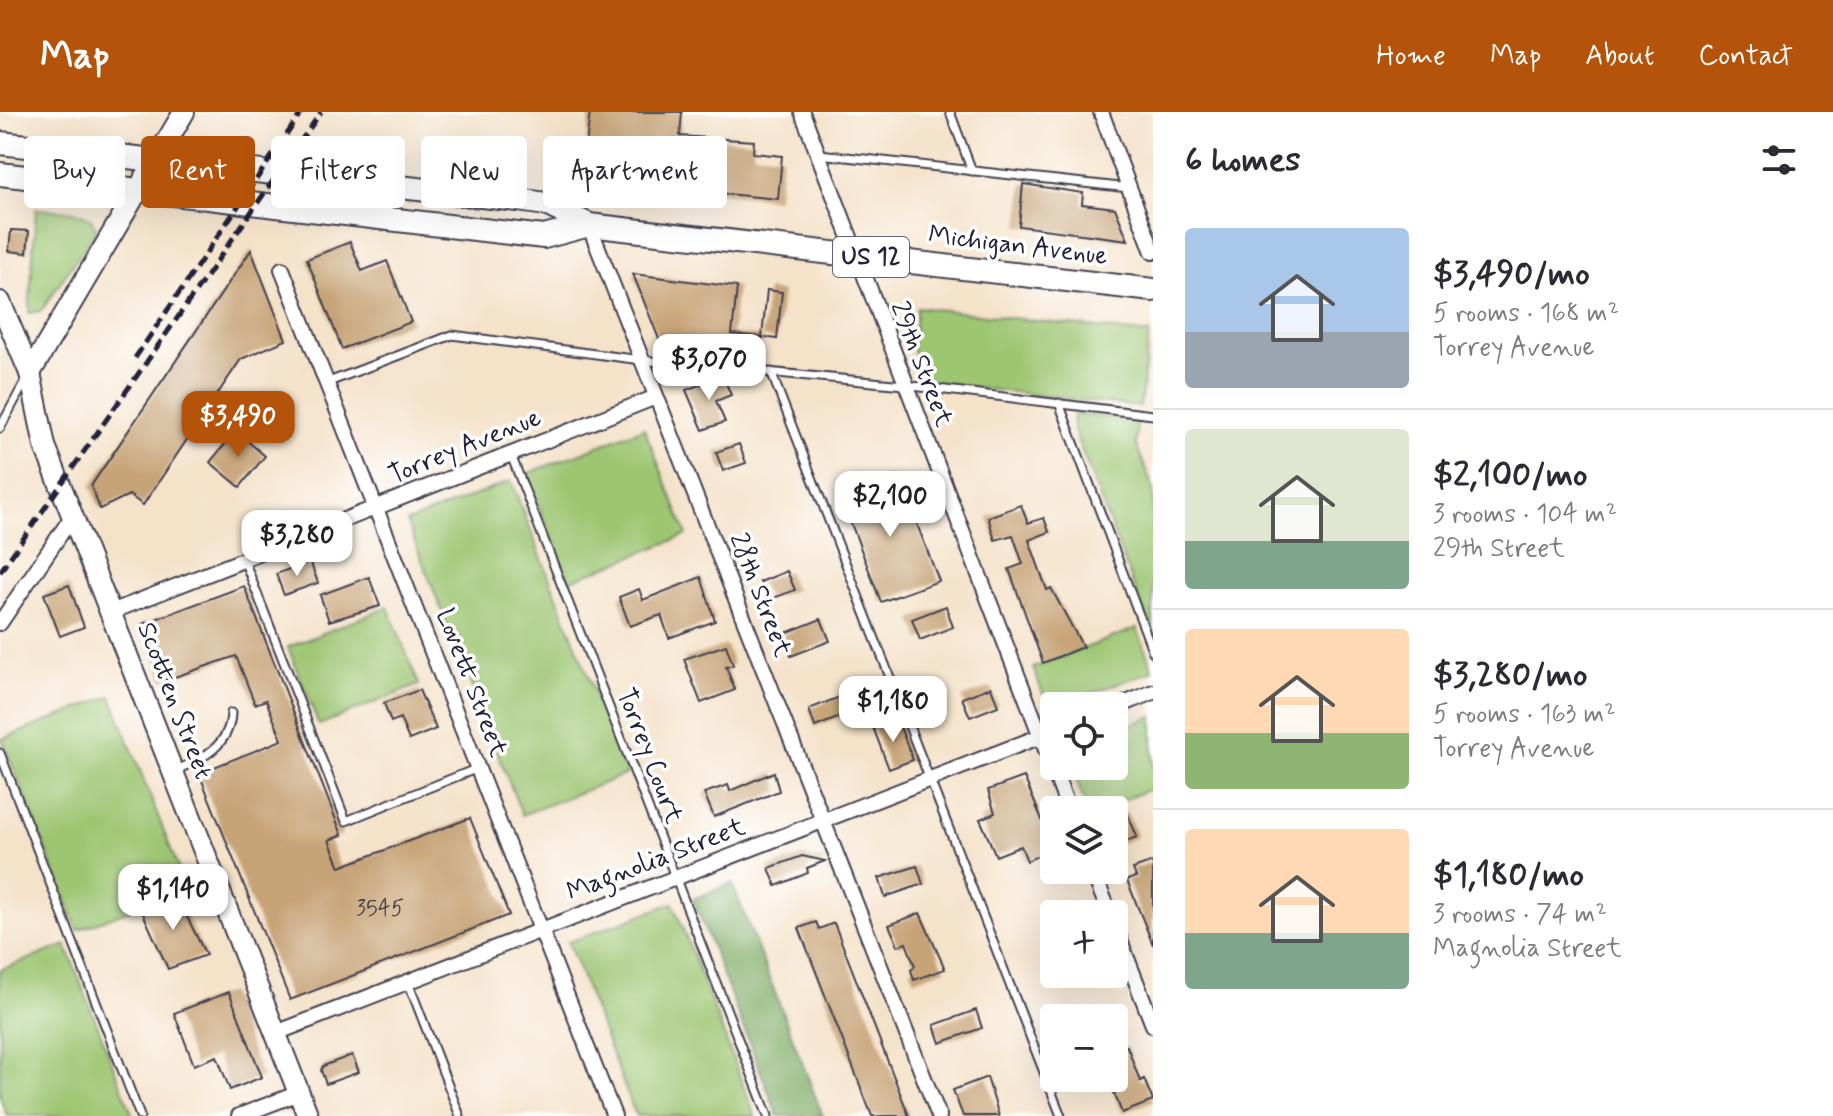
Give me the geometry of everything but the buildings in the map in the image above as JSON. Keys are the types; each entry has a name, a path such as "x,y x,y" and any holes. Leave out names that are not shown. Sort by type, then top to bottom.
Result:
{"main road":[{"name":"Michigan Avenue","path":"0,143 141,157"},
{"name":"Michigan Avenue","path":"255,170 546,204 589,225 1153,290"},
{"name":"Michigan Avenue","path":"0,174 544,237 589,225"}],"street":[{"path":"169,136 184,112"},
{"name":"29th Street","path":"802,112 904,385 1040,717"},
{"path":"1101,112 1153,252"},
{"path":"30,373 141,185"},
{"name":"28th Street","path":"589,225 939,1116"},
{"name":"Lovett Street","path":"282,269 614,1116"},
{"name":"Scotten Street","path":"0,302 30,373 45,446 308,1116"},
{"name":"Torrey Avenue","path":"111,612 656,397"},
{"path":"0,623 74,514"},
{"path":"1128,702 1153,692"},
{"name":"Magnolia Street","path":"276,1033 1040,737"},
{"path":"1128,961 1153,1025"},
{"path":"239,1116 299,1093"}],"lane":[{"path":"950,112 972,171"},
{"path":"817,154 1131,189"},
{"path":"326,383 452,335 641,360 904,385 1153,415"},
{"path":"771,372 1061,1116"},
{"path":"0,428 30,373"},
{"path":"1059,403 1153,652"},
{"name":"Torrey Court","path":"511,455 768,1116"},
{"path":"244,560 346,821 479,768"},
{"path":"174,771 195,762 224,739 231,713"},
{"path":"0,753 140,1116"},
{"path":"408,982 460,1116"}],"green space":[{"path":"36,209 81,214 88,217 96,230 41,311 29,313"},
{"path":"917,307 1149,334 1140,407 927,382 912,348"},
{"path":"1074,414 1137,421 1136,444 1153,488 1153,636 1073,428"},
{"path":"644,428 687,535 569,581 526,474"},
{"path":"511,481 627,774 522,815 407,522"},
{"path":"388,607 419,685 319,725 288,647"},
{"path":"1137,628 1153,671 1094,692 1042,692 1033,668"},
{"path":"111,696 186,888 78,930 2,739"},
{"path":"1153,716 1153,788 1128,798 1083,796 1076,780 1128,780 1128,726"},
{"path":"732,883 823,1116 778,1116 693,899"},
{"path":"673,903 755,1116 636,1116 568,942"},
{"path":"66,945 133,1116 7,1116 0,1097 0,970"}],"railway":[{"path":"135,358 302,112"},
{"path":"0,572 321,112"}]}
